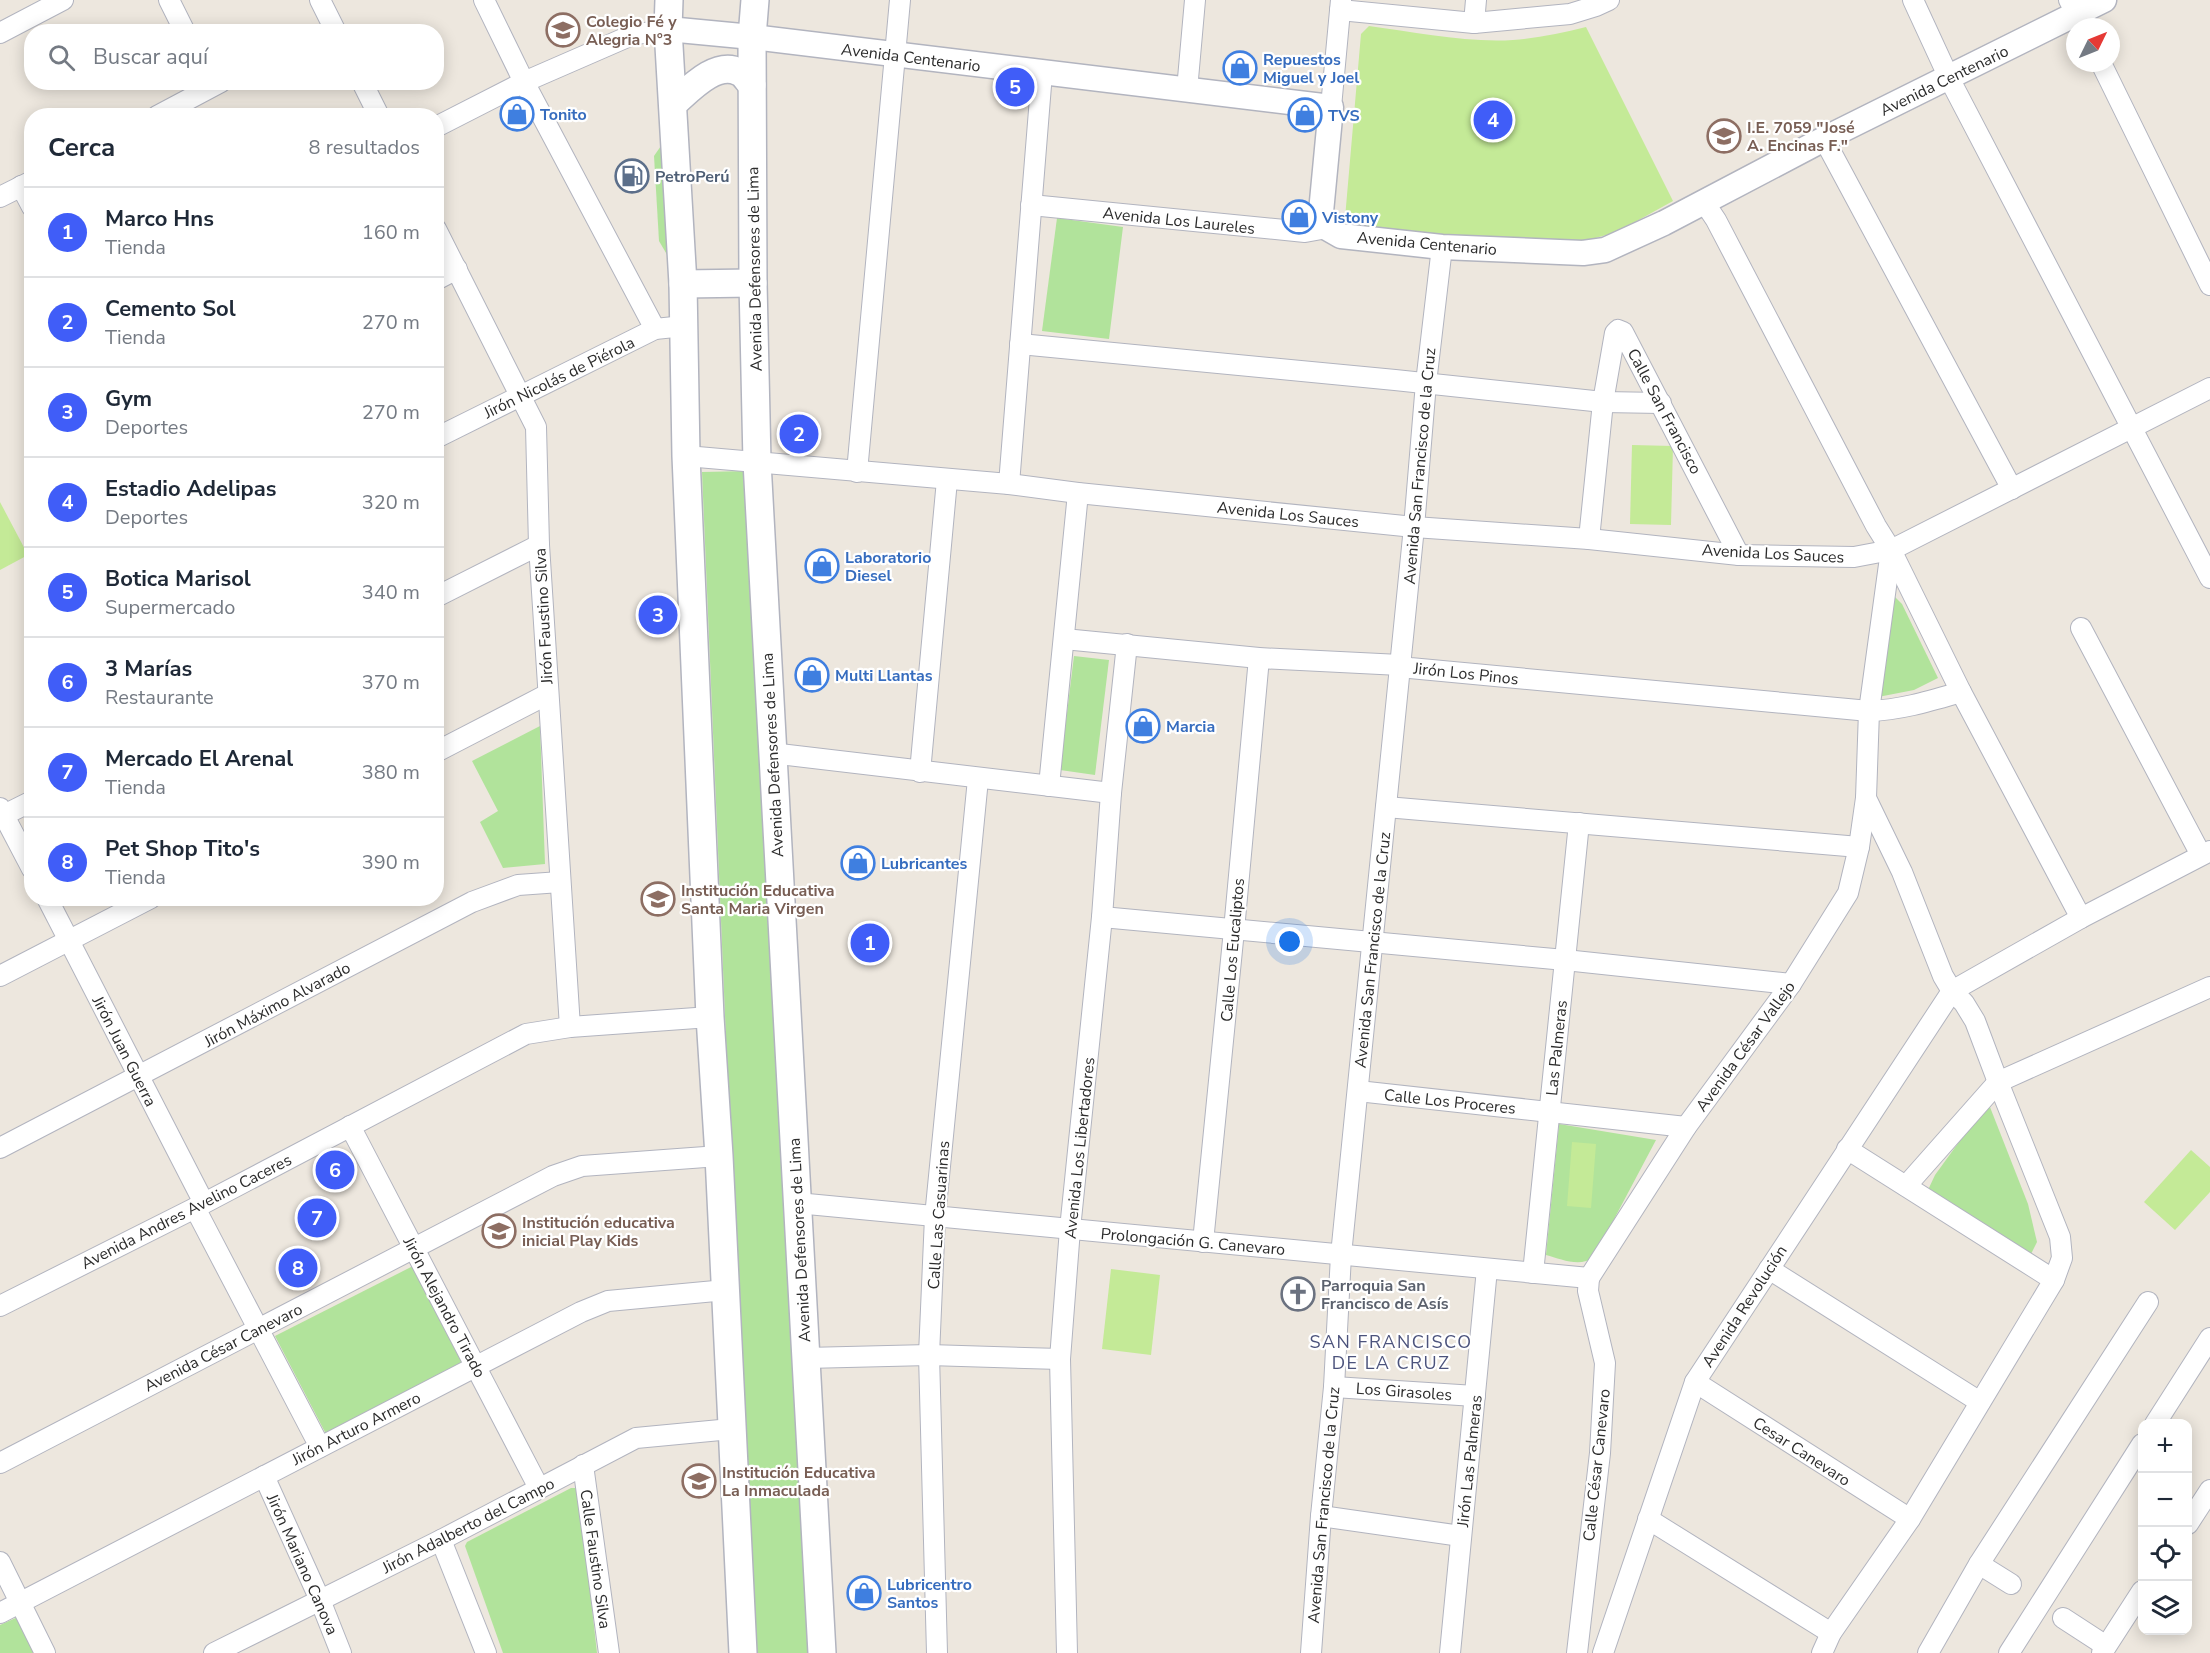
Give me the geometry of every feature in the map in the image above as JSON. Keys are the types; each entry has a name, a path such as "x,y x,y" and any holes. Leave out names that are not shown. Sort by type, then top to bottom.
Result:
{"main road":[{"path":"669,0 668,29 684,284 686,456 710,1017 726,1290 742,1653"},
{"path":"750,0 752,37"},
{"name":"Avenida Defensores de Lima","path":"755,0 752,85 757,462 771,753 822,1653"},
{"path":"674,103 714,72 727,69 739,72 752,85"},
{"path":"684,284 753,283"}],"street":[{"path":"0,33 63,0"},
{"path":"169,0 181,24"},
{"path":"320,0 329,24"},
{"path":"484,0 524,82 655,329"},
{"path":"856,472 900,0"},
{"path":"1187,90 1195,0"},
{"path":"1474,23 1476,0"},
{"path":"1327,228 1321,212 1341,5 1474,23 1570,14 1609,0"},
{"path":"1912,0 1949,78 2210,578"},
{"name":"Avenida Centenario","path":"1327,228 1341,236 1442,247 1583,253 1605,250 1664,224 1824,139 2104,0"},
{"path":"444,123 524,82 632,35 668,29"},
{"name":"Avenida Centenario","path":"668,29 752,37 1331,107"},
{"path":"2105,72 2210,285"},
{"path":"1009,484 1042,73"},
{"path":"172,108 204,90"},
{"path":"366,90 375,108"},
{"path":"1824,139 2012,489"},
{"path":"0,197 24,185"},
{"path":"1704,202 1716,220 1876,526 1891,550 1961,692 2081,918"},
{"name":"Avenida Los Laureles","path":"1031,205 1305,232 1327,228"},
{"name":"Jirón Faustino Silva","path":"444,244 536,427 539,545 570,1027"},
{"name":"Avenida San Francisco de la Cruz","path":"1314,1653 1321,1516 1334,1387 1341,1255 1414,527 1426,383 1442,247"},
{"path":"444,276 457,269"},
{"name":"Jirón Nicolás de Piérola","path":"444,434 655,329 684,326"},
{"name":"Calle San Francisco","path":"1589,539 1603,402 1615,333 1618,330 1623,332 1739,555"},
{"path":"1020,344 1603,402 1661,403"},
{"name":"Avenida Los Sauces","path":"686,456 1009,484 1414,527 1589,539 1739,555 1854,557 1891,550 2210,388"},
{"path":"920,772 947,480"},
{"path":"1049,786 1078,493"},
{"path":"444,593 539,545"},
{"name":"Avenida César Vallejo","path":"1589,1278 1686,1127 1791,984 1848,893 1859,847 1866,798 1869,711 1891,550"},
{"path":"1952,991 2081,918 2206,853 2081,628"},
{"name":"Jirón Los Pinos","path":"1064,639 1259,658 1400,665 1410,668 1869,711 1918,705 1961,692"},
{"name":"Avenida Los Libertadores","path":"1067,1653 1060,1359 1070,1229 1127,644"},
{"name":"Calle Los Eucaliptos","path":"1203,1242 1259,658"},
{"path":"444,748 548,694"},
{"path":"771,753 1111,793"},
{"name":"Calle Las Casuarinas","path":"937,1653 929,1355 935,1216 978,779"},
{"path":"1822,1653 1832,1634 1910,1519 2054,1280 2062,1258 2060,1237 1975,1021 1943,976 1902,872 1866,798"},
{"path":"24,804 1,813 24,855"},
{"path":"1386,807 1859,847"},
{"name":"Las Palmeras","path":"1533,1273 1579,823"},
{"name":"Jirón Máximo Alvarado","path":"0,1148 471,902 518,885 560,882"},
{"name":"Jirón Juan Guerra","path":"51,906 138,1076 258,1329 320,1447"},
{"path":"0,976 136,906"},
{"path":"1102,917 1565,960 1791,984"},
{"path":"1906,1186 1998,1082 2210,987"},
{"name":"Avenida Revolución","path":"1603,1653 1695,1382 1952,991"},
{"name":"Avenida Andres Avelino Caceres","path":"0,1306 526,1034 570,1027 710,1017"},
{"name":"Calle Los Proceres","path":"1358,1091 1686,1127"},
{"name":"Jirón Alejandro Tirado","path":"350,1126 539,1488"},
{"path":"1846,1149 2054,1280"},
{"name":"Avenida César Canevaro","path":"0,1463 553,1176 582,1166 719,1156"},
{"name":"Prolongación G. Canevaro","path":"797,1203 1589,1278"},
{"name":"Jirón Las Palmeras","path":"1450,1653 1487,1269"},
{"path":"1768,1269 1980,1402"},
{"name":"Calle César Canevaro","path":"1577,1653 1600,1453 1605,1363 1588,1291 1589,1278"},
{"name":"Jirón Arturo Armero","path":"0,1612 608,1300 726,1290"},
{"path":"1928,1653 1979,1564 2148,1302"},
{"path":"2159,1419 2210,1338"},
{"path":"806,1358 929,1355 1060,1359"},
{"name":"Cesar Canevaro","path":"1695,1382 1910,1519"},
{"name":"Los Girasoles","path":"1334,1387 1475,1396"},
{"name":"Jirón Adalberto del Campo","path":"214,1653 441,1540 636,1438 731,1429"},
{"path":"2009,1653 2138,1450"},
{"name":"Calle Faustino Silva","path":"583,1466 609,1653"},
{"name":"Jirón Mariano Canova","path":"264,1476 320,1600 341,1653"},
{"path":"2192,1517 2210,1490"},
{"path":"1321,1516 1461,1536"},
{"path":"1648,1519 1832,1634"},
{"path":"441,1540 486,1653"},
{"path":"0,1562 45,1653"},
{"path":"1979,1564 2011,1584"},
{"path":"2063,1618 2104,1650 2138,1598"}],"green space":[{"path":"1369,26 1495,41 1532,38 1586,27 1673,201 1617,232 1581,242 1513,244 1355,227 1345,218 1361,34"},
{"path":"663,143 669,258 659,241 654,156"},
{"path":"1057,218 1123,227 1109,339 1042,331"},
{"path":"1632,445 1673,446 1671,525 1630,524"},
{"path":"748,471 814,1653 752,1653 702,472"},
{"path":"0,502 24,547 24,557 0,570"},
{"path":"1894,596 1902,604 1938,678 1914,690 1878,697"},
{"path":"1074,656 1109,660 1095,775 1060,770"},
{"path":"540,726 545,864 503,868 480,822 498,811 472,761"},
{"path":"1988,1102 2028,1204 2037,1242 2030,1256 1928,1190 1935,1175"},
{"path":"1559,1124 1656,1140 1594,1257 1583,1262 1570,1262 1546,1255"},
{"path":"1572,1142 1596,1144 1591,1208 1567,1206"},
{"path":"2191,1150 2210,1167 2210,1192 2175,1230 2144,1202"},
{"path":"413,1266 463,1363 326,1434 275,1336"},
{"path":"1111,1269 1160,1275 1151,1355 1102,1349"},
{"path":"571,1488 577,1488 579,1491 597,1653 503,1653 465,1546 467,1542"},
{"path":"20,1616 38,1653 0,1653 0,1625"}],"place":[{"name":"Colegio Fé y Alegria N°3","path":"563,30"},
{"name":"Repuestos Miguel y Joel","path":"1240,68"},
{"name":"Botica Marisol","path":"1015,87"},
{"name":"Tonito","path":"517,114"},
{"name":"TVS","path":"1305,115"},
{"name":"Estadio Adelipas","path":"1493,120"},
{"name":"I.E. 7059 \"José A. Encinas F.\"","path":"1724,136"},
{"name":"PetroPerú","path":"632,176"},
{"name":"Vistony","path":"1299,217"},
{"name":"Cemento Sol","path":"799,434"},
{"name":"Laboratorio Diesel","path":"822,566"},
{"name":"Gym","path":"658,615"},
{"name":"Multi Llantas","path":"812,675"},
{"name":"Marcia","path":"1143,726"},
{"name":"Lubricantes","path":"858,863"},
{"name":"Institución Educativa Santa Maria Virgen","path":"658,899"},
{"name":"Marco Hns","path":"870,943"},
{"name":"3 Marías","path":"335,1170"},
{"name":"Mercado El Arenal","path":"317,1218"},
{"name":"Institución educativa inicial Play Kids","path":"499,1231"},
{"name":"Pet Shop Tito's","path":"298,1268"},
{"name":"Parroquia San Francisco de Asís","path":"1298,1294"},
{"name":"Institución Educativa La Inmaculada","path":"699,1481"},
{"name":"Lubricentro Santos","path":"864,1593"}],"district":[{"name":"SAN FRANCISCO DE LA CRUZ","path":"1391,1352"}]}
